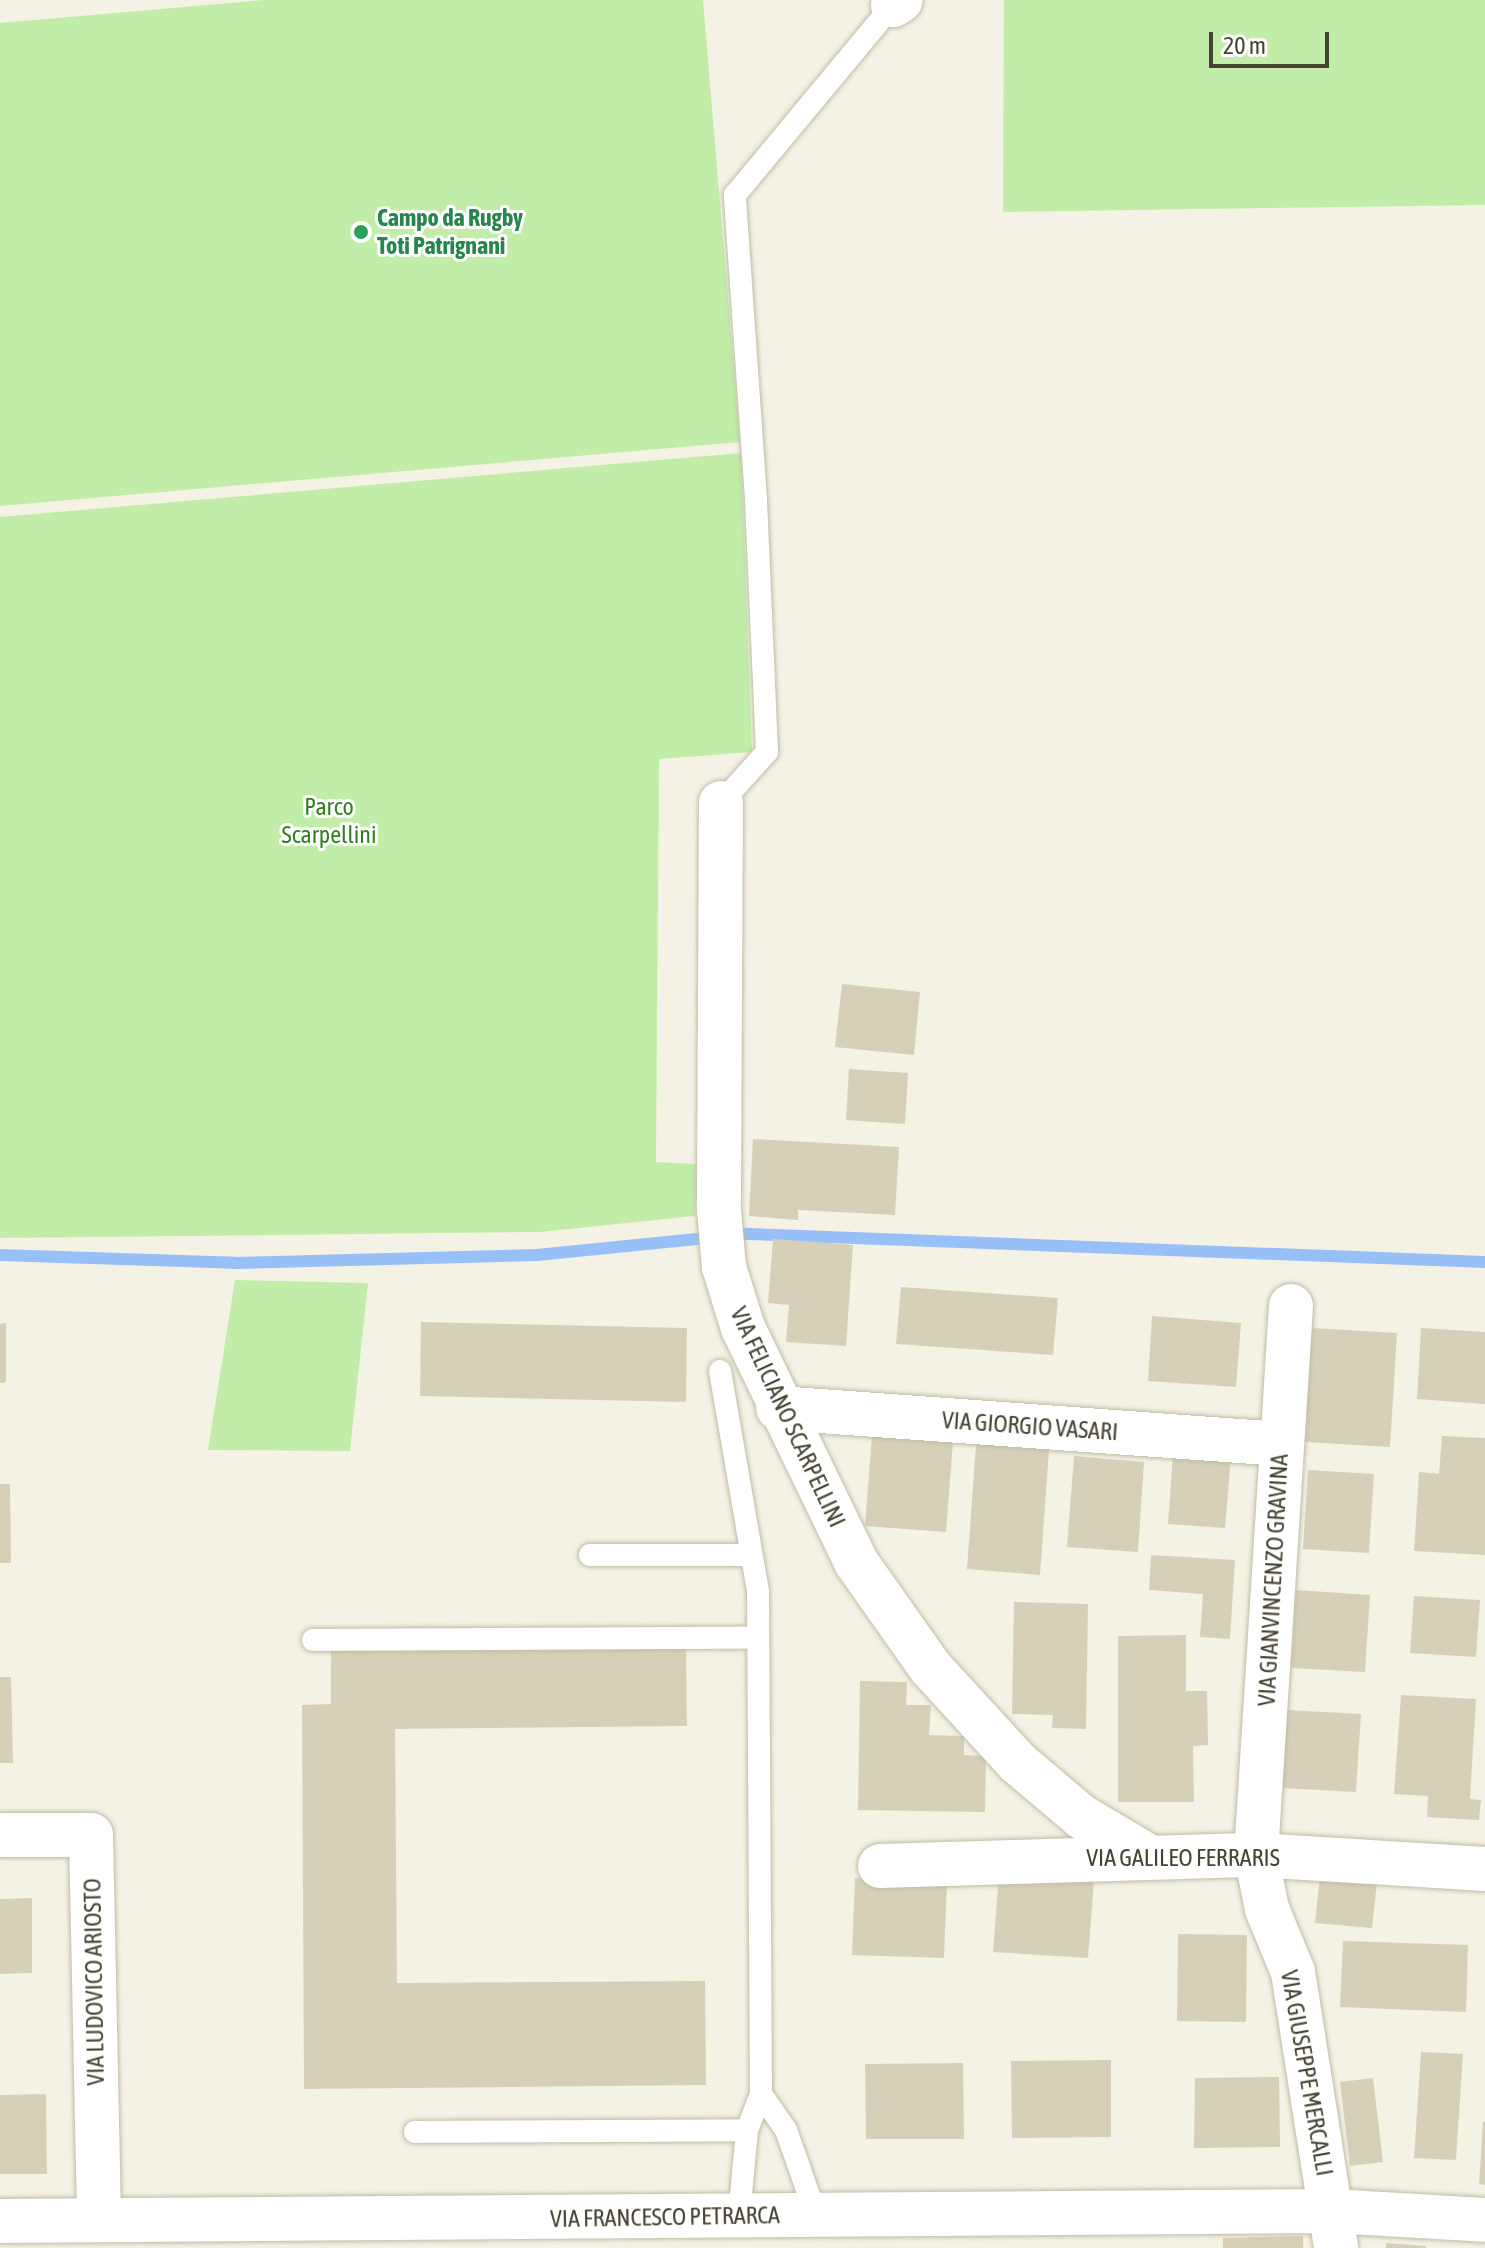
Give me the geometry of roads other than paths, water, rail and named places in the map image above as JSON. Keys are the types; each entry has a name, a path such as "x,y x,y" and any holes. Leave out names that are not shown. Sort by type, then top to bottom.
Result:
{"street":[{"name":"VIA FELICIANO SCARPELLINI","path":"721,803 719,1210 724,1267 743,1328 778,1408 856,1562 930,1667 1018,1763 1082,1817 1148,1856"},
{"name":"VIA GIANVINCENZO GRAVINA","path":"1256,1855 1291,1306"},
{"name":"VIA GIORGIO VASARI","path":"778,1408 1281,1444"},
{"name":"VIA LUDOVICO ARIOSTO","path":"0,1835 91,1835 72,2230"},
{"name":"VIA GALILEO FERRARIS","path":"880,1866 1256,1855 1485,1869"},
{"name":"VIA GIUSEPPE MERCALLI","path":"1256,1855 1267,1909 1293,1972 1333,2230"},
{"name":"VIA FRANCESCO PETRARCA","path":"0,2221 72,2230 816,2215 1333,2230 1485,2220"}],"lane":[{"path":"721,803 767,752 756,499 735,195 897,2"},
{"path":"720,1371 758,1591 761,2094 747,2130 739,2217"},
{"path":"590,1555 751,1555"},
{"path":"313,1640 758,1638"},
{"path":"761,2094 786,2130 816,2215"},
{"path":"415,2132 747,2130"}],"waterway":[{"path":"0,1255 235,1263 537,1255 749,1234 1485,1262"}],"place":[{"name":"Campo da Rugby Toti Patrignani","path":"361,232"}],"park label":[{"name":"Parco Scarpellini","path":"329,821"}]}
